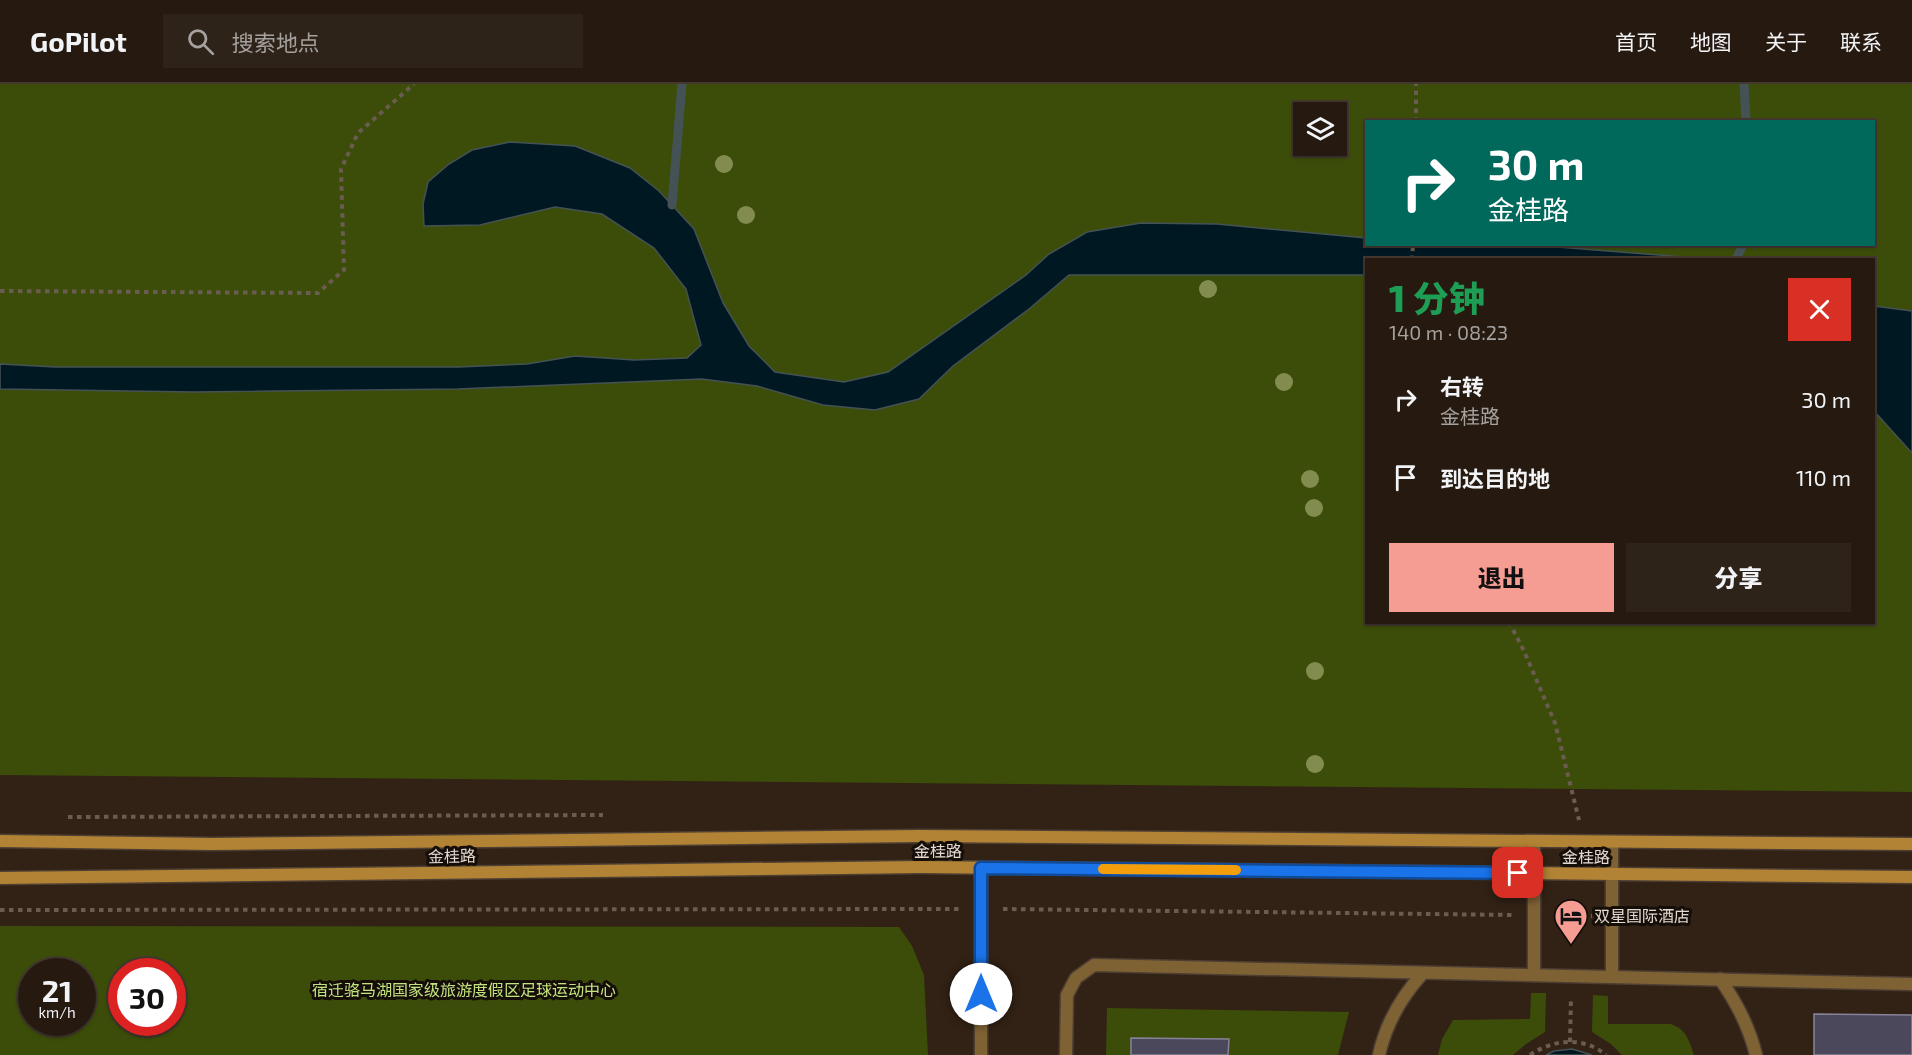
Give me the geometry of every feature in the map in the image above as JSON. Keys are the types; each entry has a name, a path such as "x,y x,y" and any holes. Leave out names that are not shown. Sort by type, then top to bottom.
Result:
{"street":[{"name":"金桂路","path":"0,841 213,844 920,836 1912,844"},
{"path":"1534,841 1534,975"},
{"path":"1612,842 1612,977"},
{"name":"金桂路","path":"0,878 981,868 1912,877"},
{"path":"981,868 981,1055"},
{"path":"1066,1055 1067,995 1076,978 1094,965 1912,984"},
{"path":"1379,1055 1382,1040 1394,1013 1407,990 1424,973"},
{"path":"1719,979 1736,1002 1751,1034 1756,1055"}],"path":[{"path":"0,291 318,293 344,270 341,169 358,133 414,84"},
{"path":"1416,84 1416,120"},
{"path":"1510,624 1555,723 1584,841"},
{"path":"0,910 981,909 1643,916"},
{"path":"1570,1042 1571,976"},
{"path":"1530,1055 1543,1046 1563,1041 1584,1042 1606,1055"}],"green space":[{"path":"0,84 1912,84 1912,792 0,775"},
{"name":"宿迁骆马湖国家级旅游度假区足球运动中心","path":"0,926 899,927 912,946 924,975 928,1055 0,1055"},
{"path":"1531,993 1546,993 1545,1032 1513,1055 1438,1055 1442,1039 1453,1020 1530,1019"},
{"path":"1593,995 1608,996 1608,1024 1670,1024 1680,1029 1686,1036 1694,1055 1622,1055 1611,1044 1592,1032"},
{"path":"1107,1008 1349,1012 1338,1055 1106,1055"}],"water":[{"path":"510,142 575,146 630,168 659,191 694,229 723,303 749,346 775,372 844,382 888,372 1026,275 1049,254 1087,232 1141,223 1217,224 1365,238 1365,246 1545,246 1696,258 1365,258 1365,275 1069,275 1029,309 953,366 919,399 875,410 823,405 757,386 702,379 458,389 194,392 0,389 0,364 55,367 459,367 527,364 575,356 634,360 687,358 701,345 686,289 654,248 602,214 555,207 480,225 424,226 423,204 428,182 449,164 472,150"},
{"path":"1875,306 1912,311 1912,453 1875,412"},
{"path":"1572,1049 1592,1055 1546,1055 1554,1051"}],"building":[{"path":"1814,1014 1912,1015 1912,1055 1814,1055"},
{"path":"1131,1038 1229,1039 1228,1055 1131,1055"}],"waterway":[{"path":"672,205 682,84"},
{"path":"1744,84 1746,120"},
{"path":"1737,258 1742,246"}],"slow traffic":[{"path":"1103,869 1236,870"}],"place":[{"name":"双星国际酒店","path":"1571,945"}],"route":[{"path":"981,994 981,868 1518,873"}]}
